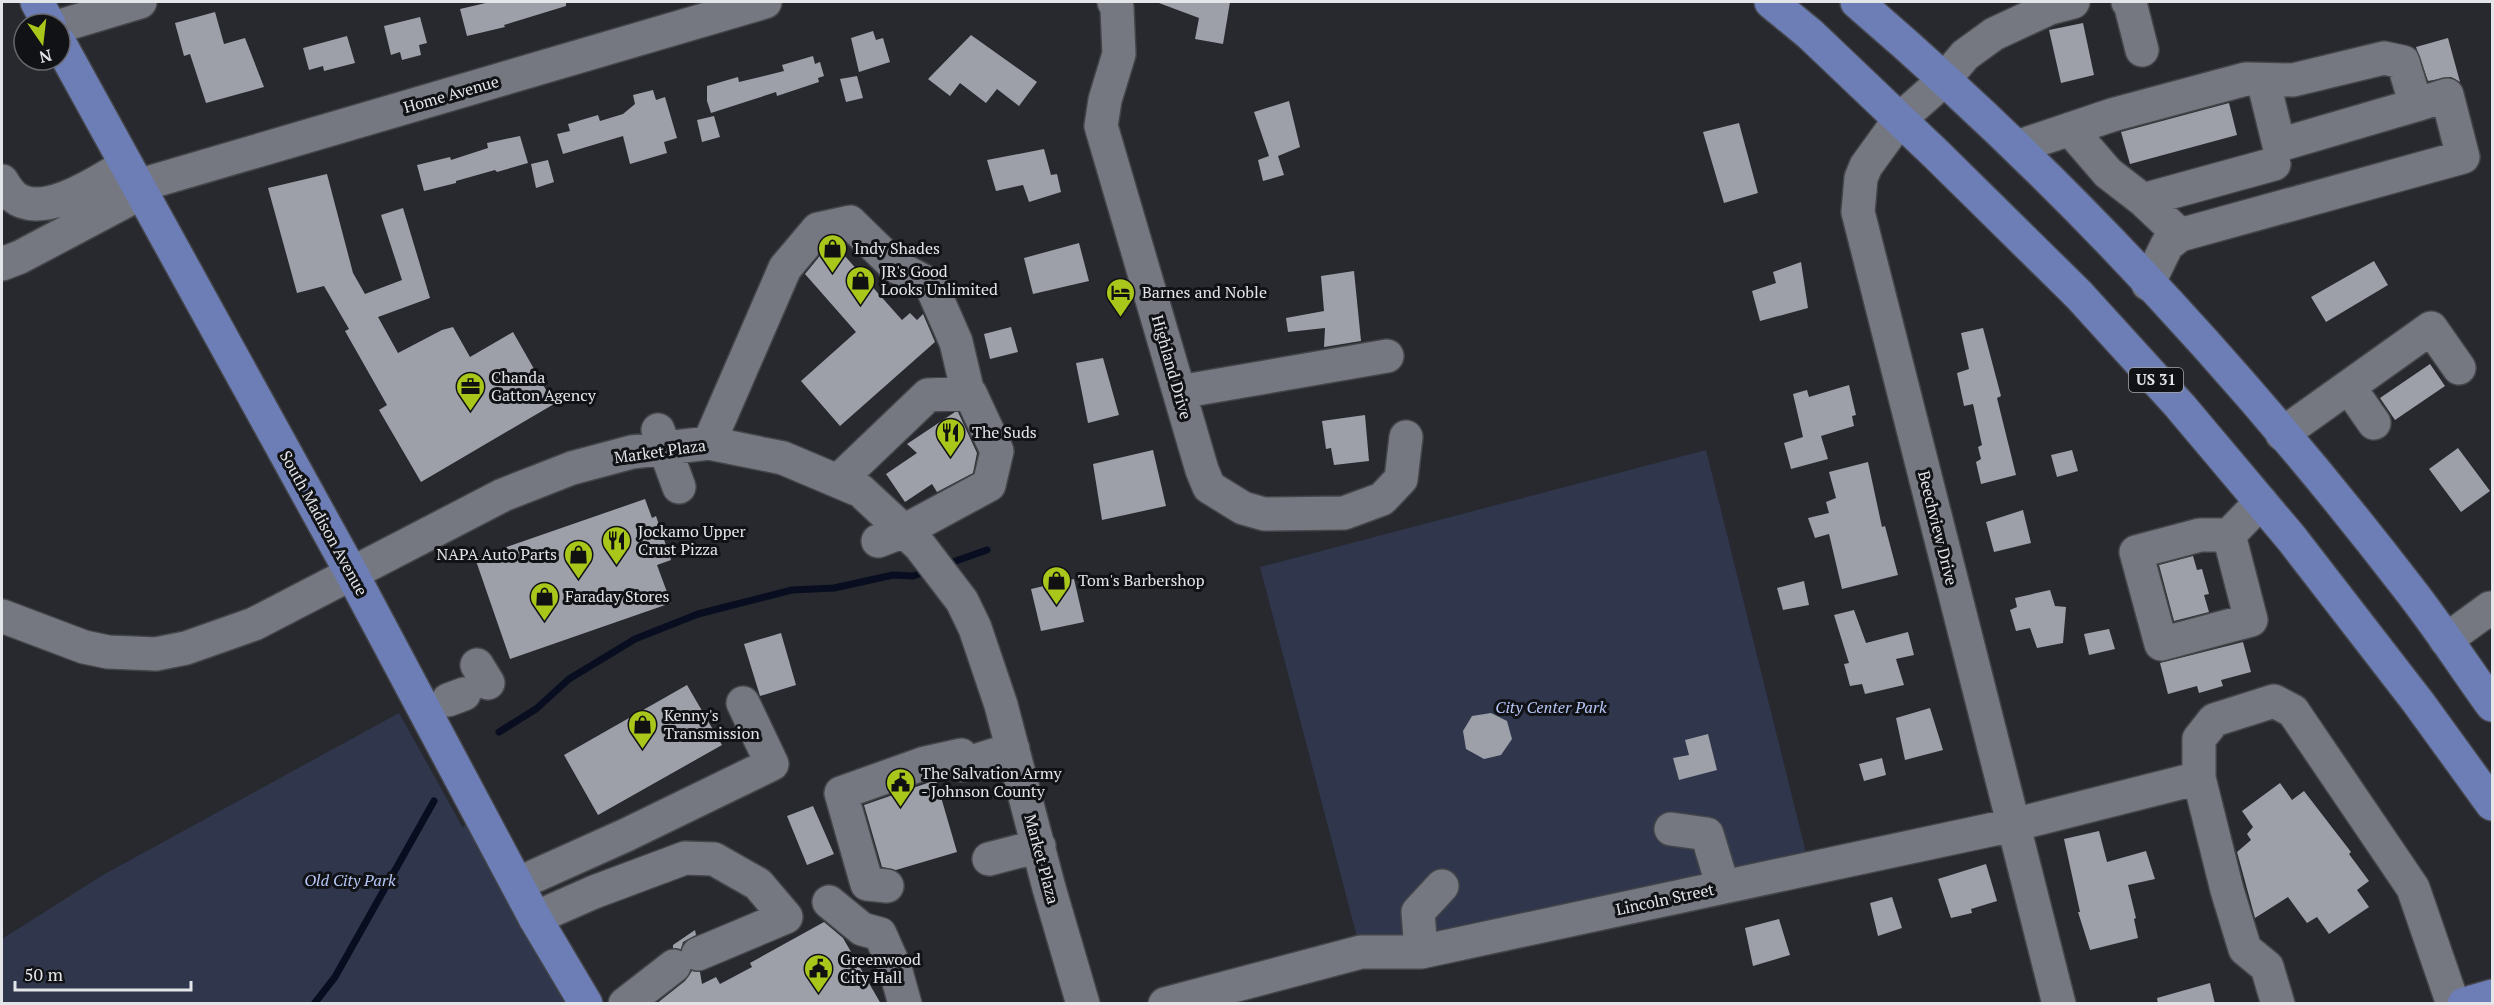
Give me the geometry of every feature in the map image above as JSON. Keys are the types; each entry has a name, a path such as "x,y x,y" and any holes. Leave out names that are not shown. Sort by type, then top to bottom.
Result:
{"main road":[{"name":"US 31","path":"1771,2 1810,34 1900,119 2079,295 2180,406 2345,606 2493,804"},
{"path":"1857,2 2016,147 2234,376 2410,590 2492,703"},
{"name":"South Madison Avenue","path":"72,66 352,574 535,918 586,1004"},
{"path":"2464,1004 2493,996"}],"street":[{"path":"72,22 140,2"},
{"name":"Home Avenue","path":"135,181 765,2"},
{"name":"Highland Drive","path":"1114,2 1117,8 1119,54 1105,100 1101,126 1209,487 1242,508 1264,514 1344,513 1382,499 1401,479 1406,437"},
{"name":"Beechview Drive","path":"2059,1004 1858,212 1861,178 1866,166 1900,119 1944,80 1965,55 1994,34 2050,8 2073,2"},
{"path":"2128,2 2142,50"},
{"path":"2016,147 2112,115 2247,80 2293,80 2384,58 2403,62 2416,105"},
{"path":"2263,80 2277,154 2271,210"},
{"path":"2143,200 2447,96 2463,157 2180,235 2167,245 2148,284"},
{"path":"2070,129 2108,173 2143,200 2180,235"},
{"path":"2,181 14,197 30,202 51,202 135,181"},
{"path":"2,264 20,258 135,181"},
{"path":"710,443 785,268 818,229 850,222 895,266 931,285 957,342 968,393 998,451 989,485 891,536"},
{"path":"2282,434 2431,328 2459,368"},
{"path":"1179,392 1387,356"},
{"path":"2349,387 2374,423"},
{"path":"838,481 928,395 968,393"},
{"name":"Market Plaza","path":"2,616 84,647 129,654 156,654 186,648 254,624 428,532 503,495 572,468 590,456 632,452 665,458 710,443 783,458 861,491 891,536 920,546 962,601 975,628 1013,749 1083,1004"},
{"path":"2229,535 2261,502"},
{"path":"2446,640 2490,608 2493,612"},
{"path":"2278,1004 2267,967 2245,949 2227,890 2199,778 2199,740 2214,720 2274,701 2293,711 2413,888 2453,1004"},
{"path":"517,884 626,835 772,764 743,703"},
{"path":"886,886 867,884 841,793 925,763 961,755 962,765 1013,749"},
{"name":"Lincoln Street","path":"1165,1004 1361,952 1420,952 2013,825 2199,778"},
{"path":"1671,829 1707,834 1723,887"},
{"path":"989,859 1039,846"},
{"path":"535,918 594,892 685,858 714,859 758,884 786,917 686,960 625,1004"},
{"path":"1420,952 1418,912 1442,886"},
{"path":"829,902 862,929 880,933 895,968 905,1004"}],"green space":[{"name":"City Center Park","path":"1706,450 1810,869 1361,952 1260,567"},
{"name":"Old City Park","path":"399,713 463,828 476,807 571,1004 2,1004 2,939 103,875"}],"building":[{"path":"490,2 566,2 566,6 504,25 505,27 467,36 460,9"},
{"path":"1160,2 1230,2 1223,44 1195,39 1199,18"},
{"path":"215,12 224,44 245,38 264,87 206,103 190,54 184,56 175,23"},
{"path":"420,17 427,43 419,45 421,55 402,60 400,52 391,55 384,26"},
{"path":"2083,23 2094,75 2061,83 2049,30"},
{"path":"873,31 876,40 883,38 890,62 859,72 851,38"},
{"path":"971,35 1037,82 1019,106 997,89 986,103 960,83 950,96 928,79"},
{"path":"347,36 355,63 324,71 323,66 309,70 303,48"},
{"path":"2448,38 2460,82 2451,77 2428,81 2416,47"},
{"path":"813,56 815,64 820,62 824,76 818,78 819,82 777,96 776,92 711,113 707,101 707,86 738,77 739,82 784,71 782,65"},
{"path":"857,76 863,98 846,102 840,79"},
{"path":"653,90 656,100 665,97 677,138 664,142 667,153 630,164 623,136 563,154 557,134 570,131 568,124 598,115 600,121 623,114 635,104 633,95"},
{"path":"1289,101 1300,147 1278,156 1284,175 1263,181 1258,160 1269,156 1254,112"},
{"path":"2229,103 2237,135 2130,164 2121,132"},
{"path":"714,116 720,137 702,142 697,120"},
{"path":"1739,123 1758,193 1724,203 1703,132"},
{"path":"520,136 528,163 497,172 495,170 424,191 417,165 450,157 451,160 488,148 487,143"},
{"path":"1044,149 1051,175 1057,174 1061,192 1029,202 1023,185 996,191 987,160"},
{"path":"548,160 554,182 536,188 531,164"},
{"path":"327,174 353,273 365,294 402,280 381,215 403,208 430,298 378,317 398,353 442,330 453,327 470,357 513,332 554,404 421,482 379,410 387,405 345,331 349,329 324,286 297,293 268,188"},
{"path":"1079,243 1089,281 1033,294 1024,258"},
{"path":"835,245 902,320 910,313 917,320 923,314 935,342 840,426 801,381 856,332 805,274 828,246"},
{"path":"2374,261 2388,285 2326,322 2311,297"},
{"path":"1801,262 1808,308 1760,321 1752,291 1776,283 1773,272"},
{"path":"1354,271 1361,341 1324,347 1325,328 1288,332 1286,318 1324,311 1321,276"},
{"path":"1011,327 1018,352 990,359 984,334"},
{"path":"1983,328 2001,396 1997,398 2016,475 1981,484 1976,462 1981,459 1978,447 1982,445 1973,404 1964,406 1957,373 1969,369 1961,333"},
{"path":"1103,358 1119,415 1088,423 1076,363"},
{"path":"2430,364 2445,386 2395,420 2380,398"},
{"path":"1849,385 1856,415 1852,416 1854,426 1821,436 1828,459 1791,469 1784,443 1803,437 1793,394 1807,390 1809,397"},
{"name":"The Suds","path":"958,412 977,453 973,473 937,492 932,484 905,502 886,474 917,453 907,444"},
{"path":"1365,415 1369,461 1334,465 1331,448 1326,449 1322,421"},
{"path":"2458,448 2490,491 2461,512 2429,469"},
{"path":"1153,450 1166,506 1102,520 1093,464"},
{"path":"2072,450 2078,471 2057,477 2051,455"},
{"path":"1868,462 1882,527 1885,526 1898,575 1842,589 1829,534 1815,538 1808,518 1829,513 1826,502 1836,498 1829,472"},
{"path":"645,499 652,518 656,516 671,560 657,565 671,603 510,659 475,558"},
{"path":"2023,510 2031,543 1994,552 1986,522"},
{"path":"2193,556 2197,570 2202,569 2209,594 2204,595 2209,612 2174,621 2159,565"},
{"name":"Tom's Barbershop","path":"1074,579 1084,622 1041,631 1031,589"},
{"path":"1804,581 1809,605 1783,610 1777,588"},
{"path":"2050,590 2055,606 2066,607 2063,643 2037,648 2030,628 2016,631 2010,610 2017,607 2015,598"},
{"path":"1854,610 1866,643 1908,632 1914,655 1896,659 1904,685 1865,694 1862,684 1850,686 1844,664 1849,663 1834,615"},
{"path":"2109,629 2115,649 2089,655 2084,634"},
{"path":"781,633 796,685 760,696 744,644"},
{"path":"2243,642 2251,672 2221,680 2223,686 2199,693 2197,686 2168,694 2160,663"},
{"name":"Kenny's Transmission","path":"687,685 722,745 598,815 564,755"},
{"path":"1930,708 1943,750 1905,760 1896,718"},
{"path":"1491,713 1507,721 1512,739 1501,755 1484,759 1466,749 1463,731 1472,716"},
{"path":"1708,734 1717,770 1679,780 1673,758 1689,755 1685,740"},
{"path":"1882,758 1886,775 1864,781 1859,764"},
{"path":"936,780 957,852 896,870 882,867 864,805"},
{"path":"2280,783 2292,800 2304,791 2351,852 2349,854 2369,881 2357,890 2369,907 2329,934 2317,917 2307,923 2288,897 2255,918 2237,852 2251,840 2247,834 2253,827 2242,811"},
{"path":"813,806 834,854 807,865 787,816"},
{"path":"2099,831 2107,862 2146,851 2155,879 2128,885 2138,938 2090,950 2078,912 2080,912 2064,839"},
{"path":"1986,864 1997,901 1971,909 1972,913 1951,918 1938,879"},
{"path":"1892,897 1902,928 1878,936 1870,903"},
{"path":"1779,919 1790,955 1753,966 1745,928"},
{"path":"824,922 843,938 881,1004 656,1004 685,981 692,971 700,972 702,984 716,977 720,984 752,967 750,963"},
{"path":"695,930 696,935 683,942 681,949 673,948 673,945"},
{"path":"2210,983 2215,1004 2158,1004 2157,998"}],"waterway":[{"path":"947,564 987,550"},
{"path":"499,732 536,709 569,679 635,639 698,614 792,590 834,588 893,575 913,576 928,571"},
{"path":"314,1004 335,977 434,801"}],"place":[{"name":"Indy Shades","path":"833,274"},
{"name":"JR's Good Looks Unlimited","path":"860,306"},
{"name":"Barnes and Noble","path":"1121,318"},
{"name":"Chanda Gatton Agency","path":"470,412"},
{"name":"The Suds","path":"951,458"},
{"name":"Jockamo Upper Crust Pizza","path":"617,566"},
{"name":"NAPA Auto Parts","path":"578,580"},
{"name":"Tom's Barbershop","path":"1057,606"},
{"name":"Faraday Stores","path":"544,622"},
{"name":"Kenny's Transmission","path":"643,750"},
{"name":"The Salvation Army - Johnson County","path":"900,808"},
{"name":"Greenwood City Hall","path":"819,994"}]}
